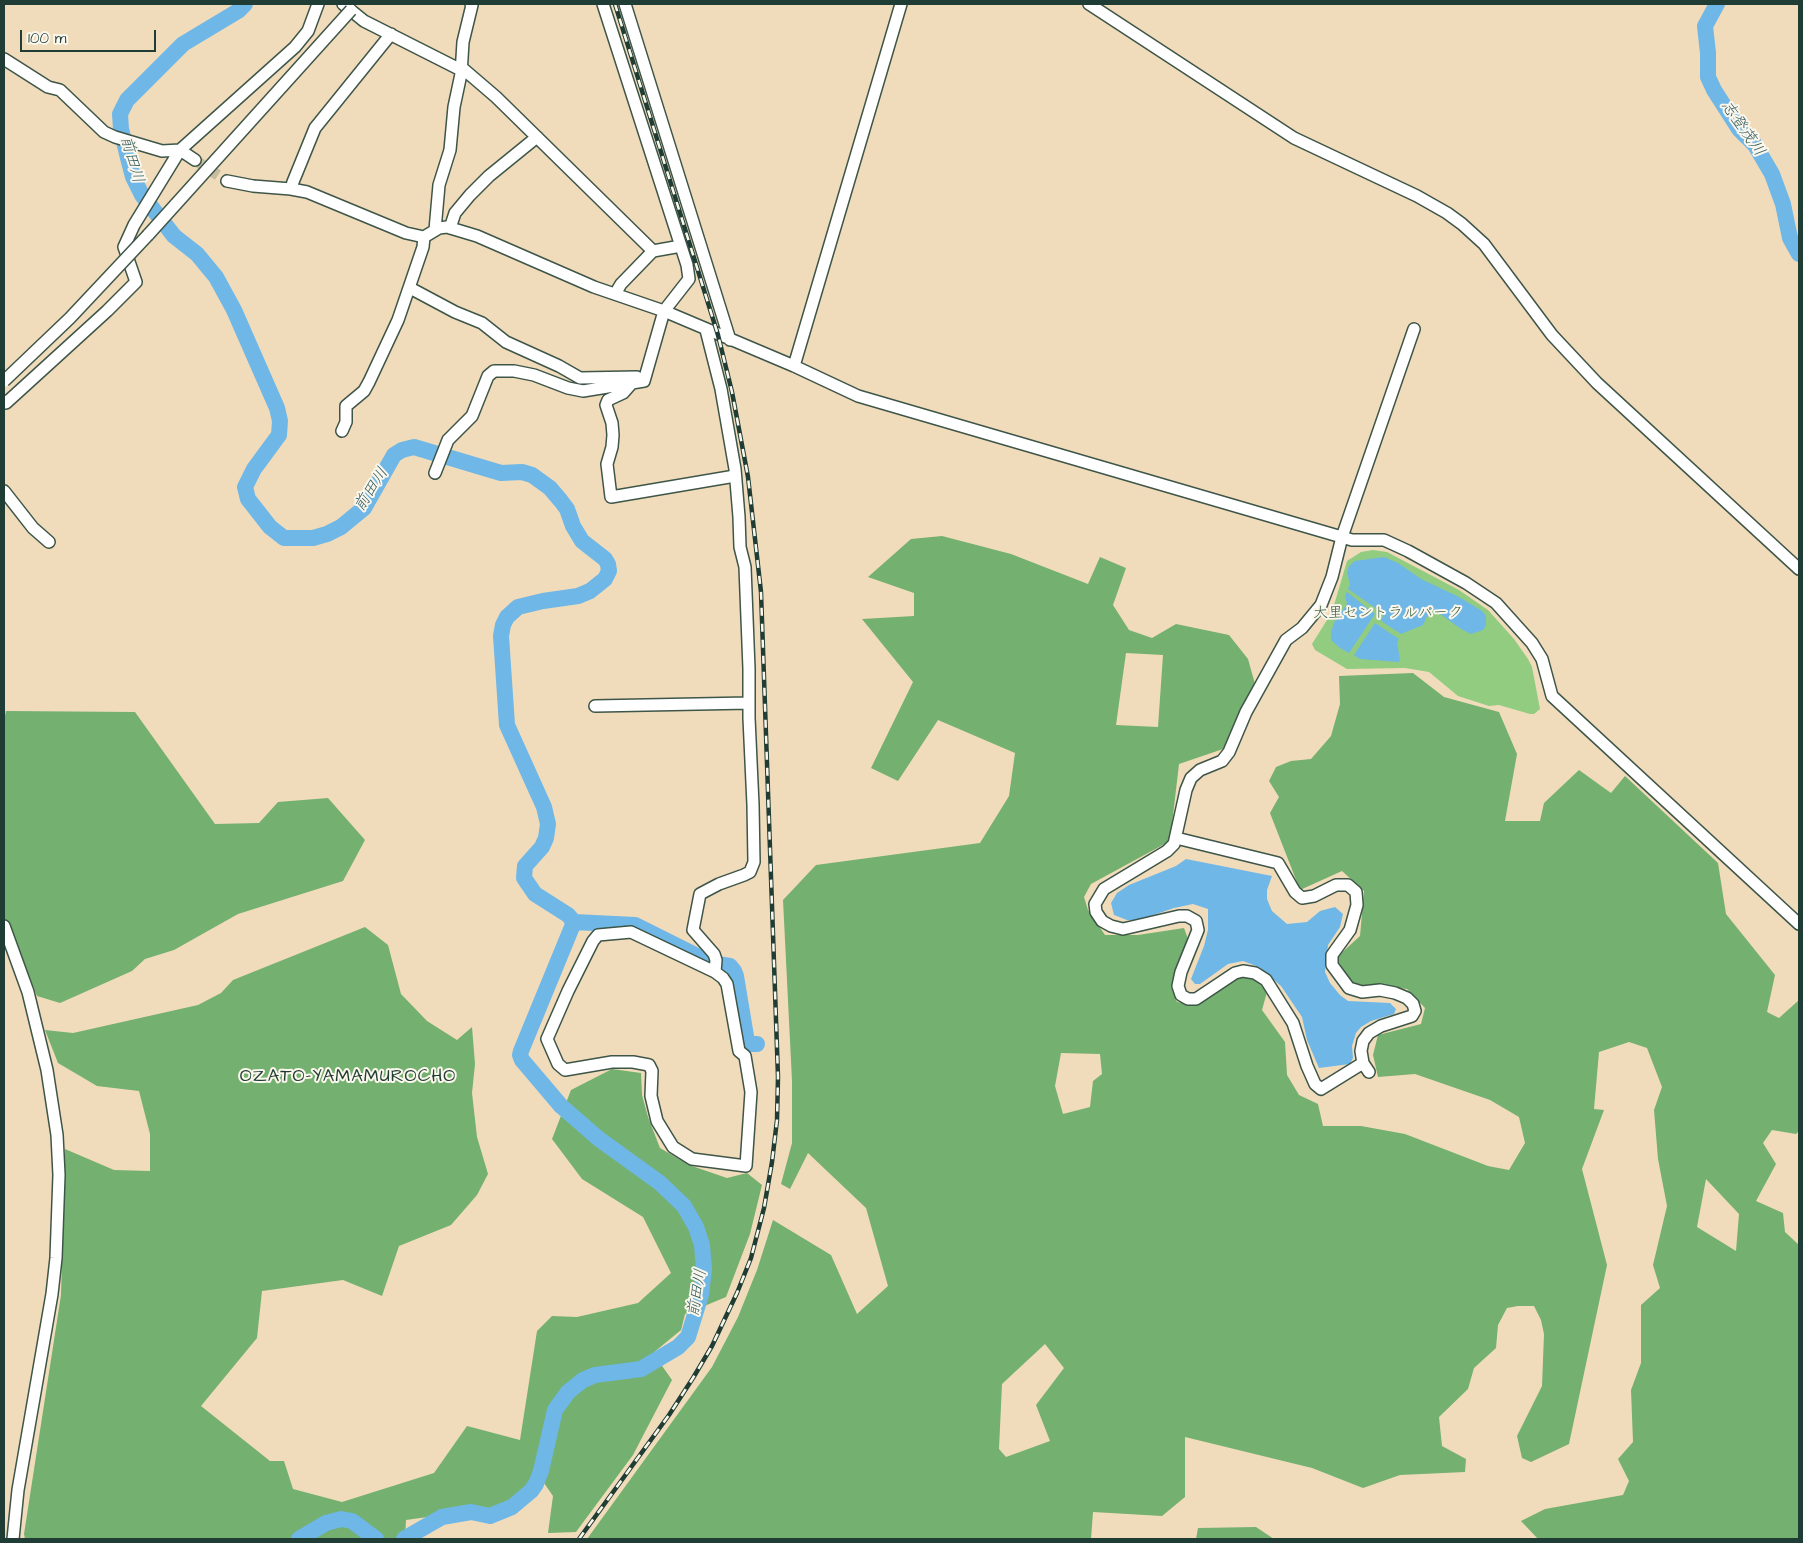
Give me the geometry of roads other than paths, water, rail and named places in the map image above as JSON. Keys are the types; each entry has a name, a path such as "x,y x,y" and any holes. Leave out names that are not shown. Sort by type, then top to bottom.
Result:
{"street":[{"path":"4,401 6,402 90,327 136,282 124,247 134,225 180,150 295,47 308,31 318,4"},
{"path":"435,230 439,185 450,150 463,42 471,4"},
{"path":"437,469 448,440 472,416 488,376 494,371 514,371 534,375 568,388 583,391 644,381 664,311 689,279 687,265 603,4"},
{"path":"625,4 730,340"},
{"path":"794,366 901,4"},
{"path":"1089,4 1294,138 1417,196 1462,224 1484,244 1552,335 1597,383 1799,569"},
{"path":"4,381 64,325 148,235 350,6 364,21 461,69 484,86 653,251"},
{"path":"291,189 315,128 391,34"},
{"path":"4,59 48,87 60,90 104,132 162,151 180,150 196,160"},
{"path":"450,228 455,213 470,195 489,176 537,137"},
{"path":"227,181 259,187 291,189 318,195 406,233 424,237 435,230 450,228 477,236 594,287 664,311 794,366 858,396 1352,540 1384,540 1408,551 1466,584 1496,604 1532,643 1542,659 1552,696 1799,924"},
{"path":"342,431 346,422 346,406 364,391 370,382 395,327 410,288 423,247 424,237"},
{"path":"615,294 621,284 653,251 681,246"},
{"path":"410,288 455,312 482,323 506,342 559,366 580,378 645,378"},
{"path":"1176,838 1278,863 1295,892 1302,898 1314,896 1336,885 1348,885 1356,892 1357,905 1350,930 1332,955 1332,965 1349,988 1362,992 1380,990 1395,993 1407,998 1413,1004 1415,1011 1412,1016 1369,1032 1363,1041 1361,1051 1366,1068 1321,1089 1315,1084 1307,1066 1293,1023 1266,980 1255,973 1235,972 1196,999 1188,999 1181,995 1178,986 1181,972 1198,930 1196,921 1187,916 1179,916 1123,928 1111,926 1102,921 1096,912 1095,904 1104,889 1168,851 1174,844 1186,790 1192,778 1200,770 1222,761 1229,752 1246,712 1286,640 1302,628 1322,605 1332,577 1342,537 1414,329"},
{"path":"706,330 721,388 735,476 740,547 745,567 753,805 752,867 750,872 719,884 700,894 693,930 714,954 715,967 727,984 739,1051 745,1056 750,1080 751,1100 746,1166 692,1159 673,1147 657,1121 651,1096 652,1071 649,1066 633,1062 612,1062 565,1070 558,1064 548,1039 568,991 593,941 598,935 631,932 715,967"},
{"path":"631,384 623,393 608,400 606,406 612,423 613,435 607,464 611,497 735,476"},
{"path":"4,491 33,528 49,542"},
{"path":"595,706 749,703"},
{"path":"4,926 28,992 46,1070 57,1135 59,1175 56,1258 52,1294 18,1490 13,1539"}],"water":[{"path":"1384,557 1398,563 1421,579 1459,597 1482,611 1486,616 1486,625 1483,630 1471,634 1433,609 1429,612 1423,625 1401,634 1381,621 1384,614 1348,589 1350,584 1347,573 1349,566 1355,561"},
{"path":"1347,592 1375,614 1349,653 1331,640 1334,623 1347,604 1345,595"},
{"path":"1375,623 1399,639 1397,642 1399,662 1360,659 1354,655"},
{"path":"1186,859 1272,876 1267,890 1267,899 1272,911 1287,924 1307,922 1320,911 1335,907 1343,914 1340,927 1328,945 1325,972 1330,983 1348,1001 1390,1003 1396,1009 1394,1014 1371,1021 1361,1027 1356,1033 1352,1046 1353,1058 1350,1064 1319,1068 1307,1040 1302,1017 1281,986 1259,967 1243,961 1228,964 1200,984 1195,984 1191,979 1208,930 1208,909 1193,904 1174,908 1139,920 1127,920 1114,915 1111,903 1117,893 1129,885 1176,866"}],"waterway":[{"name":"前田川","path":"245,4 238,11 183,44 127,100 120,114 121,129 133,177 142,195 174,236 197,254 216,277 234,310 277,408 280,421 279,435 254,469 245,487 248,499 270,527 284,538 313,538 327,534 341,527 364,508 394,455 402,450 414,447 501,473 522,472 532,475 550,488 561,501 567,509 573,526 582,541 605,559 609,571 605,579 590,591 578,596 518,607 507,617 501,636 507,725 544,807 548,824 546,838 542,847 525,866 524,878 535,894 568,915 574,922 520,1055 522,1060 561,1106 599,1139 660,1183 684,1206 696,1227 702,1245 704,1269 701,1295 688,1337 678,1347 641,1369 595,1375 583,1380 568,1392 555,1410 541,1471 536,1484 531,1491 512,1507 490,1516 471,1512 442,1517 404,1539"},
{"name":"志登茂川","path":"1717,4 1705,26 1708,77 1714,90 1739,129 1755,145 1772,174 1783,204 1790,238 1799,254"},
{"name":"前田川","path":"574,922 635,925 711,963 730,966 736,976 747,1042 749,1044 757,1044"},
{"name":"前田川","path":"299,1539 326,1523 341,1519 352,1521 376,1539"}],"tunnel":[{"path":"195,160 227,181"}],"railway":[{"path":"579,1539 669,1415 712,1346 751,1258 764,1208 777,1120 778,1077 761,592 748,477 732,392 718,335 615,4"}],"district":[{"name":"OZATO-YAMAMUROCHO","path":"348,1077"}],"park label":[{"name":"大里セントラルパーク","path":"1388,614"}]}
